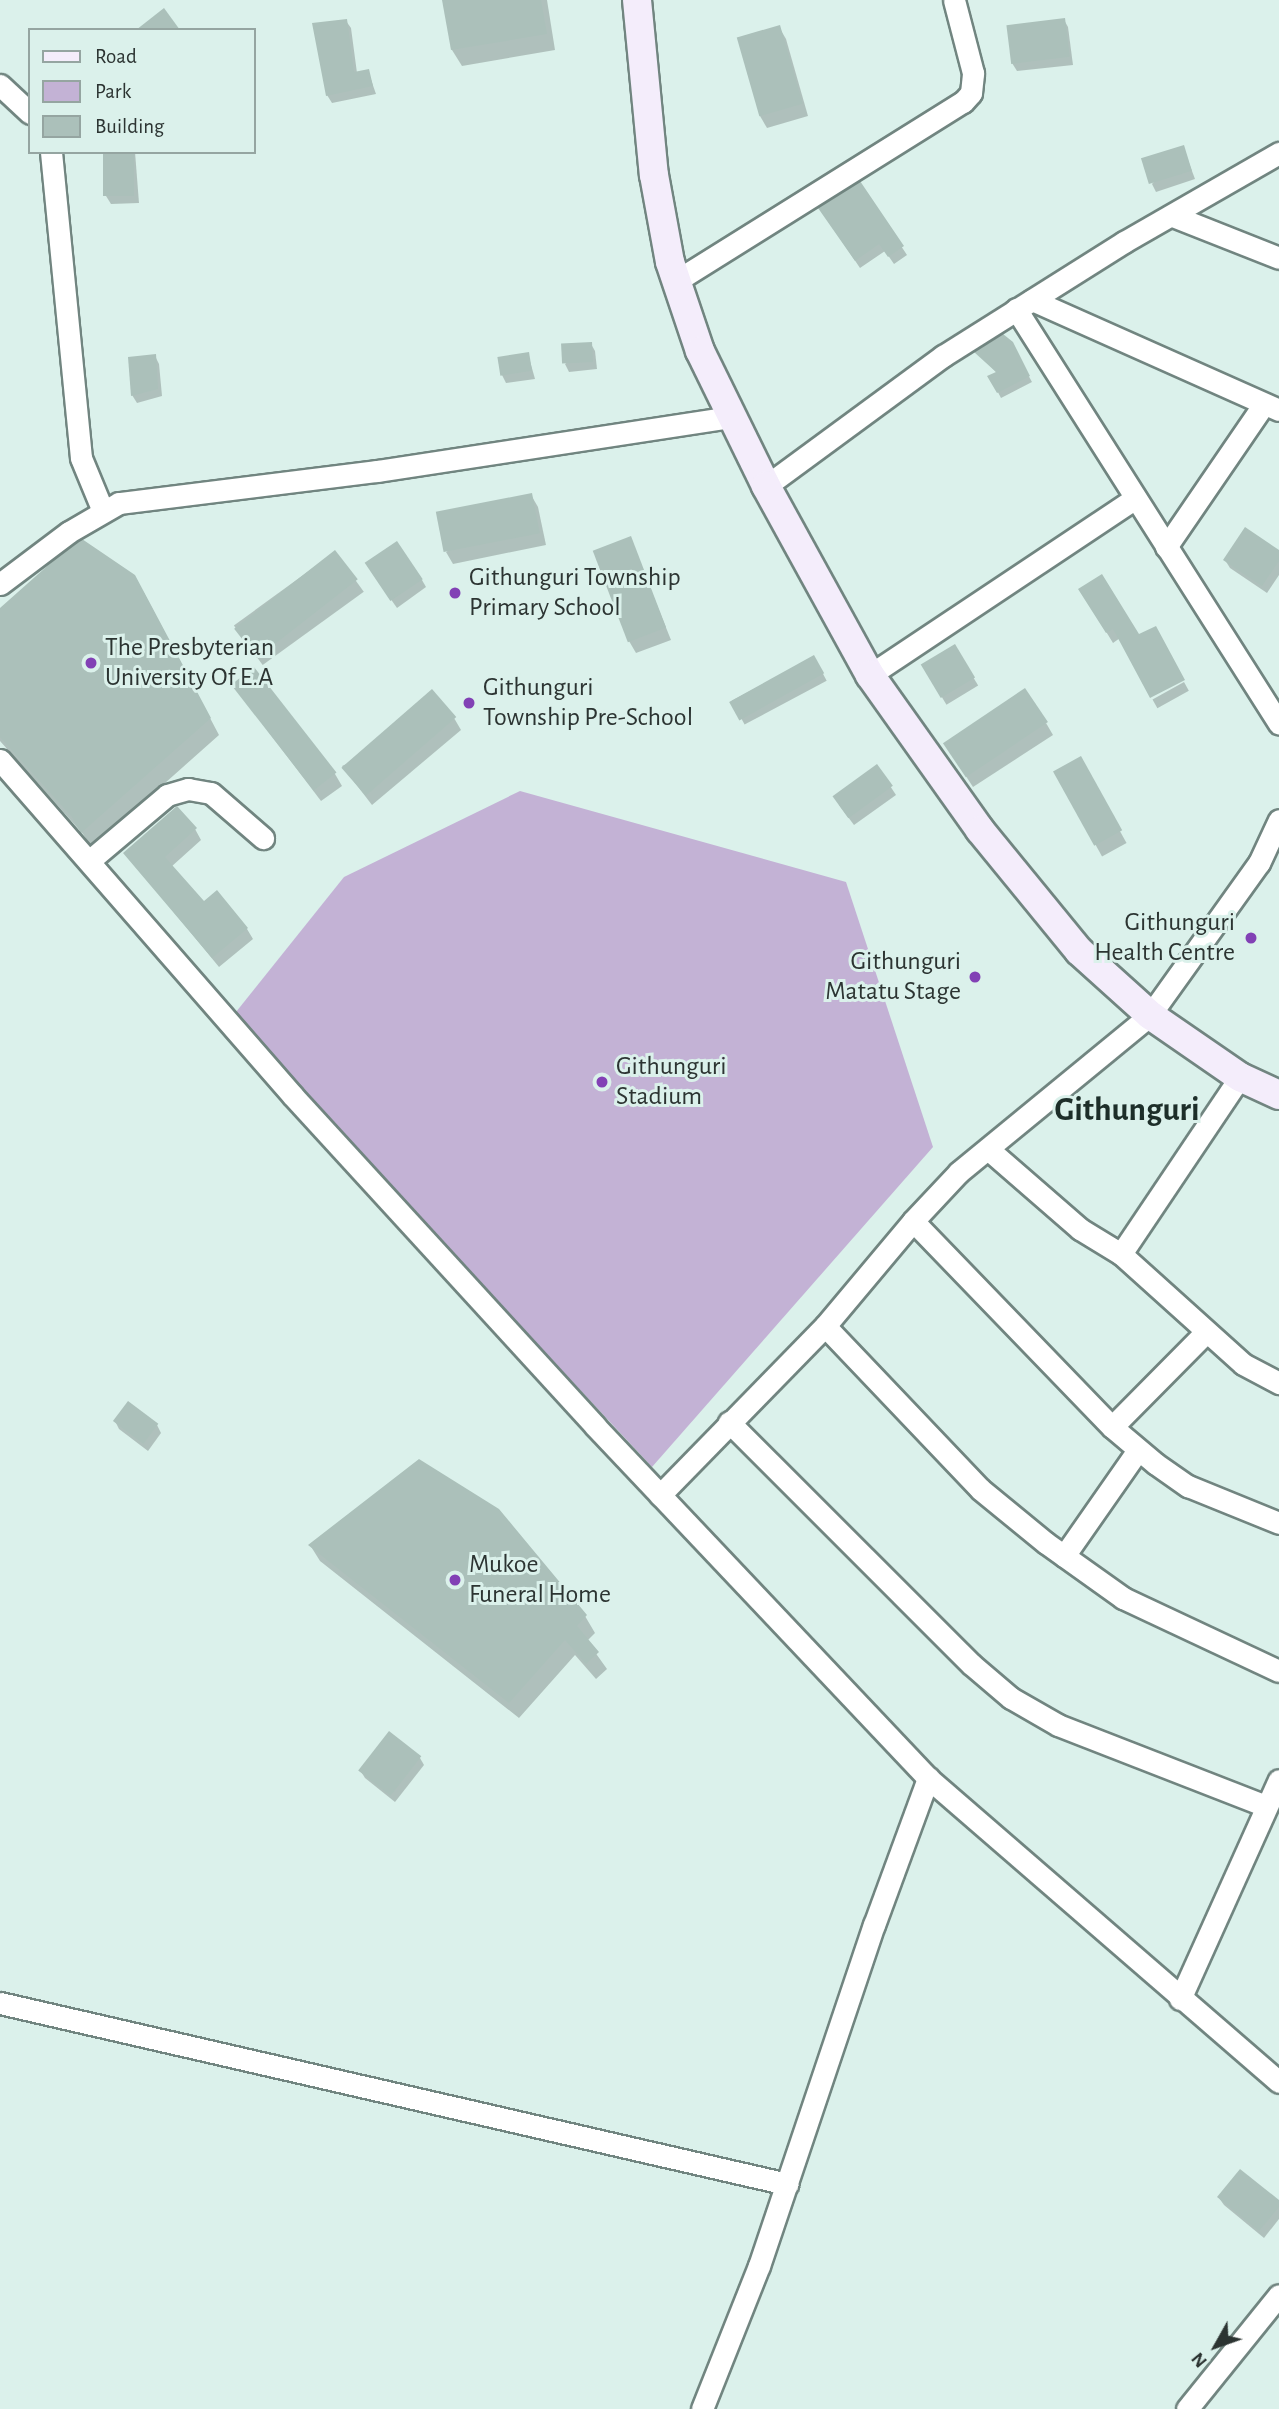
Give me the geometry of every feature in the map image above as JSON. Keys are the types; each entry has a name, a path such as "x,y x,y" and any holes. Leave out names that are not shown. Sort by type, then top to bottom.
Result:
{"main road":[{"path":"634,3 654,175 670,262 700,351 766,486 870,675 980,830 1079,951 1150,1015 1240,1077 1279,1095"}],"street":[{"path":"676,281 963,102 971,93 973,73 954,0"},
{"path":"0,85 28,111"},
{"path":"766,486 943,356 1024,304 1279,153"},
{"path":"51,154 81,458 103,511"},
{"path":"1173,216 1279,258"},
{"path":"1024,304 1271,407 1166,547"},
{"path":"1024,304 1135,498 1279,724"},
{"path":"0,584 103,511 119,503 377,471 731,417"},
{"path":"870,675 1135,498"},
{"path":"0,760 293,1096 660,1495 928,1778 1279,2082"},
{"path":"89,861 166,795 188,789 211,793 263,838"},
{"path":"660,1495 825,1326 913,1221 959,1172 1150,1015 1259,863 1279,820"},
{"path":"1121,1254 1240,1077"},
{"path":"988,1149 1080,1229 1121,1254 1243,1364 1279,1383"},
{"path":"913,1221 1112,1427 1138,1450 1188,1486 1279,1523"},
{"path":"825,1326 980,1489 1064,1556 1123,1598 1279,1671"},
{"path":"1112,1427 1206,1332"},
{"path":"729,1422 971,1664 1012,1698 1058,1725 1266,1806"},
{"path":"1064,1556 1138,1450"},
{"path":"702,2409 759,2266 874,1924 928,1778"},
{"path":"1180,1999 1279,1780"},
{"path":"0,2003 787,2184"},
{"path":"1187,2409 1279,2295"}],"green space":[{"name":"Githunguri Stadium","path":"520,791 846,882 933,1147 652,1467 232,1017 344,877"}],"building":[{"path":"442,0 541,0 547,34 451,50"},
{"path":"164,8 179,28 139,28"},
{"path":"1065,18 1070,57 1011,64 1006,25"},
{"path":"347,19 354,72 369,69 373,86 326,96 312,23"},
{"path":"780,25 803,104 759,116 737,37"},
{"path":"1184,145 1192,171 1149,184 1141,158"},
{"path":"103,154 134,154 134,196 103,196"},
{"path":"860,181 904,246 888,257 879,244 855,261 818,208"},
{"path":"1003,334 1013,342 1030,376 997,393 987,376 996,372 974,352"},
{"path":"592,342 593,362 562,364 561,344"},
{"path":"529,352 532,371 500,376 497,357"},
{"path":"156,354 158,389 131,396 128,357"},
{"path":"532,493 540,533 444,552 436,512"},
{"path":"1245,527 1279,550 1279,561 1262,586 1223,560"},
{"path":"631,536 666,627 628,642 593,551"},
{"name":"The Presbyterian University Of E.A","path":"82,539 135,575 211,718 81,833 72,817 0,737 0,608"},
{"path":"397,541 423,579 390,601 365,563"},
{"path":"335,550 358,579 257,658 234,629"},
{"path":"1102,574 1139,634 1156,626 1185,680 1150,698 1113,629 1106,633 1078,589"},
{"path":"955,644 975,677 941,698 921,665"},
{"path":"814,655 824,673 739,720 729,702"},
{"path":"254,667 336,773 314,790 231,685"},
{"path":"1025,688 1048,722 966,777 943,743"},
{"path":"432,689 456,717 366,796 341,768"},
{"path":"1081,756 1122,830 1094,846 1053,772"},
{"path":"877,764 893,786 848,818 833,796"},
{"path":"177,806 197,828 165,857 204,901 217,890 248,928 212,958 123,853"},
{"path":"128,1401 158,1424 143,1444 113,1421"},
{"name":"Mukoe Funeral Home","path":"419,1459 499,1509 587,1615 577,1626 599,1652 586,1664 565,1640 509,1703 308,1545"},
{"path":"389,1731 421,1756 391,1796 358,1770"},
{"path":"1240,2169 1279,2200 1279,2207 1259,2231 1217,2197"}],"place":[{"name":"Githunguri Township Primary School","path":"455,593"},
{"name":"The Presbyterian University Of E.A","path":"91,663"},
{"name":"Githunguri Township Pre-School","path":"469,703"},
{"name":"Githunguri Health Centre","path":"1251,938"},
{"name":"Githunguri Matatu Stage","path":"975,977"},
{"name":"Githunguri Stadium","path":"602,1082"},
{"name":"Mukoe Funeral Home","path":"455,1580"}],"district":[{"name":"Githunguri","path":"1127,1111"}]}
